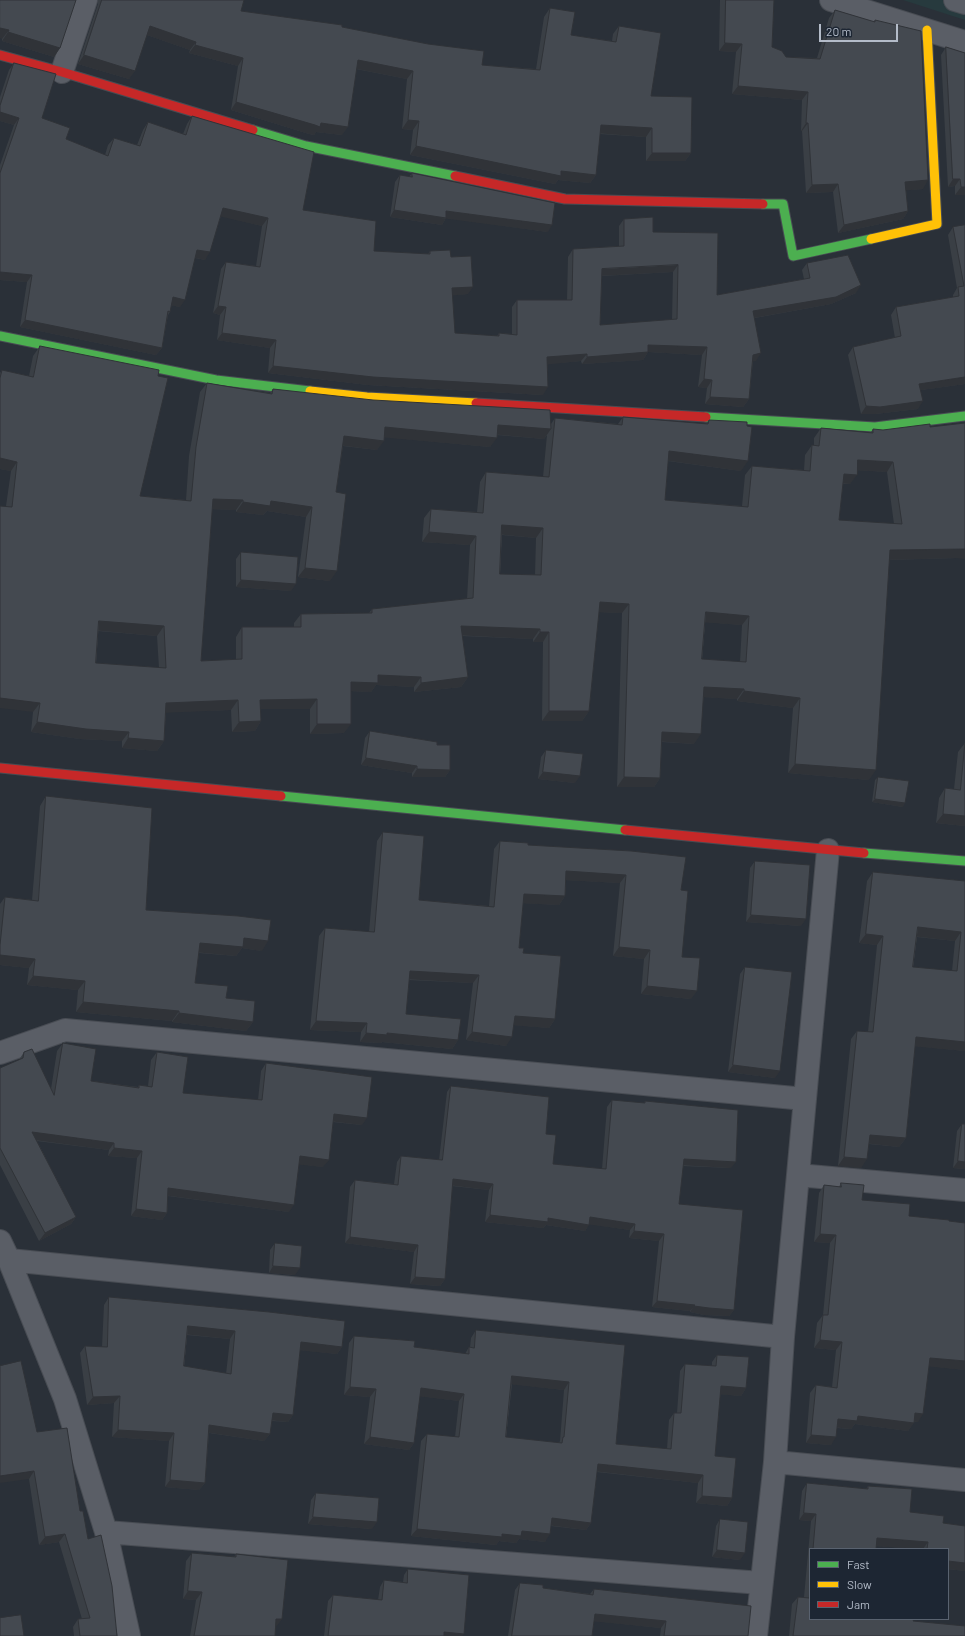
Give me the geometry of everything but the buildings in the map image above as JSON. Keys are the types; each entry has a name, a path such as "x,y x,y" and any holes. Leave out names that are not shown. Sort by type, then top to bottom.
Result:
{"street":[{"path":"62,72 86,0"},
{"path":"831,0 965,42"},
{"path":"955,0 965,3"},
{"path":"0,55 62,72 306,146 565,199 783,204 793,256 937,224 927,30"},
{"path":"0,336 216,380 367,397 875,427 965,416"},
{"path":"0,768 828,850 965,862"},
{"path":"756,1636 775,1462 783,1337 828,850"},
{"path":"0,1053 65,1030 805,1099"},
{"path":"798,1175 965,1190"},
{"path":"0,1241 10,1260 65,1399 106,1532 129,1636"},
{"path":"10,1260 783,1337"},
{"path":"775,1462 965,1480"},
{"path":"106,1532 761,1583"}],"green space":[{"path":"903,0 965,0 965,20"}],"traffic: fast":[{"path":"253,130 306,146 455,176"},
{"path":"763,204 783,204 793,256 871,239"},
{"path":"0,336 216,380 310,391"},
{"path":"706,417 875,427 965,416"},
{"path":"281,796 625,830"},
{"path":"864,853 965,861"}],"traffic: slow":[{"path":"871,239 937,224 927,30"},
{"path":"310,391 367,397 476,403"}],"traffic: jam":[{"path":"0,55 62,72 253,130"},
{"path":"455,176 565,199 763,204"},
{"path":"476,403 706,417"},
{"path":"0,768 281,796"},
{"path":"625,830 864,853"}]}
